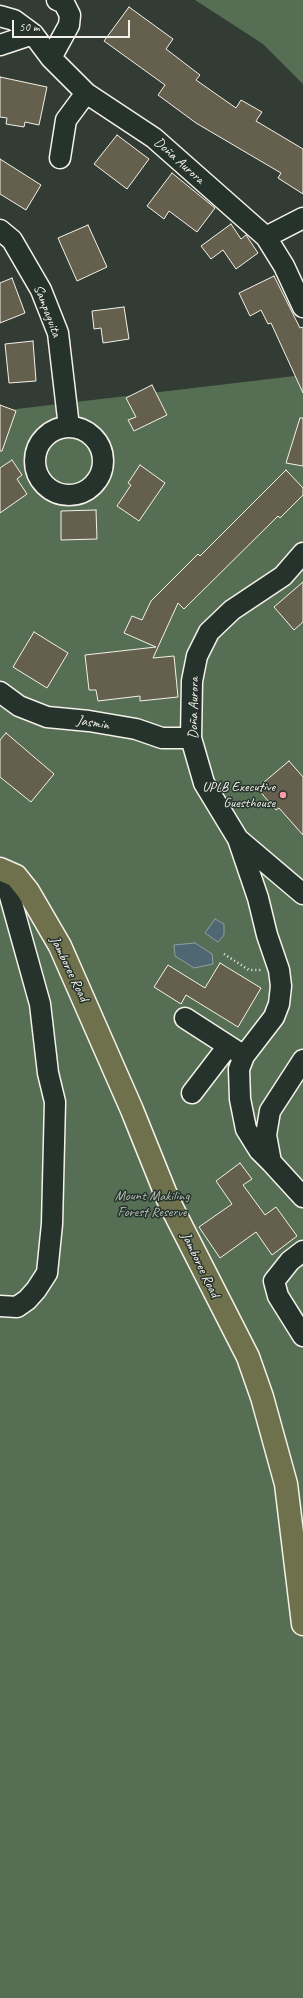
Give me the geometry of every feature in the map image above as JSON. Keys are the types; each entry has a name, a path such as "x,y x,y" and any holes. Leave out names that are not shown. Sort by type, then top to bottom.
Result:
{"main road":[{"name":"Jamboree Road","path":"0,869 16,876 28,891 60,946 126,1096 169,1202 248,1357 262,1397 286,1484 303,1624"}],"street":[{"path":"51,58 69,25 70,20 70,15 64,3 57,0"},
{"name":"Doña Aurora","path":"0,16 14,20 33,34 51,58 86,93 154,138 266,237 284,266 303,307"},
{"path":"0,45 33,34"},
{"path":"60,158 66,120 86,93"},
{"path":"266,237 303,218"},
{"name":"Sampaguita","path":"0,230 12,240 41,290 58,333 69,427"},
{"name":"Doña Aurora","path":"303,553 283,576 232,610 208,632 197,656 192,681 191,738 204,784 238,839 303,894"},
{"name":"Jasmin","path":"0,692 19,706 47,717 81,720 136,729 162,738 191,738"},
{"path":"192,1093 236,1051 274,1018 279,1004 281,986 279,970 267,935 258,898 238,839"},
{"path":"0,876 8,889 40,1004 48,1073 55,1102 52,1224 46,1273 36,1290 27,1300 17,1307 0,1306"},
{"path":"185,1018 236,1051 239,1069 240,1099 246,1129 259,1150 303,1196"},
{"path":"271,1162 266,1135 270,1111 303,1060"},
{"path":"303,1251 290,1261 274,1281 278,1296 303,1336"}],"path":[{"path":"224,954 249,970"}],"green space":[{"path":"195,0 303,0 303,84 263,44"},
{"name":"Mount Makiling Forest Reserve","path":"303,375 303,1998 0,1998 0,411"}],"water":[{"path":"215,919 224,924 224,935 218,942 205,933"},
{"path":"195,943 212,954 213,964 194,968 175,956 174,945"}],"building":[{"path":"129,7 173,39 166,49 200,75 196,80 236,108 241,100 262,112 256,121 303,149 303,194 278,178 281,173 196,123 158,95 165,85 104,41"},
{"path":"0,77 47,87 39,125 25,122 24,127 6,124 7,118 0,117"},
{"path":"117,135 149,159 127,189 94,164"},
{"path":"0,159 41,185 26,210 0,194"},
{"path":"172,173 215,208 197,232 169,211 164,219 147,206"},
{"path":"231,224 241,239 246,235 258,253 236,269 223,250 211,259 201,246"},
{"path":"88,225 107,267 77,281 58,238"},
{"path":"274,276 300,328 303,327 303,393 271,323 268,324 261,310 250,316 239,293"},
{"path":"12,278 25,313 0,323 0,283"},
{"path":"124,307 129,339 103,343 101,328 94,329 92,311"},
{"path":"33,341 36,381 9,383 5,344"},
{"path":"152,385 167,415 134,431 128,420 136,417 126,398"},
{"path":"0,405 16,411 2,451 0,451"},
{"path":"300,418 303,418 303,466 286,463"},
{"path":"12,460 22,475 17,479 27,494 0,513 0,468"},
{"path":"140,465 165,483 139,521 117,506 131,485 128,483"},
{"path":"286,470 303,488 303,495 280,518 278,516 184,609 178,603 153,658 174,656 178,697 140,701 140,696 98,701 96,690 89,690 85,655 156,647 124,633 132,616 142,620 151,601 198,554 200,556"},
{"path":"96,510 97,539 61,540 61,511"},
{"path":"303,582 303,622 294,630 274,607"},
{"path":"34,632 68,653 47,688 13,667"},
{"path":"6,733 54,774 31,802 0,777 0,740"},
{"name":"UPLB Executive Guesthouse","path":"289,761 303,777 303,835 279,808 276,810 257,788"},
{"path":"220,963 261,988 238,1027 186,995 181,1004 154,987 168,965 205,988"},
{"path":"240,1163 252,1179 243,1185 265,1215 276,1207 297,1236 272,1255 256,1232 220,1258 199,1227 232,1204 216,1181"}],"place":[{"name":"UPLB Executive Guesthouse","path":"283,795"}]}
